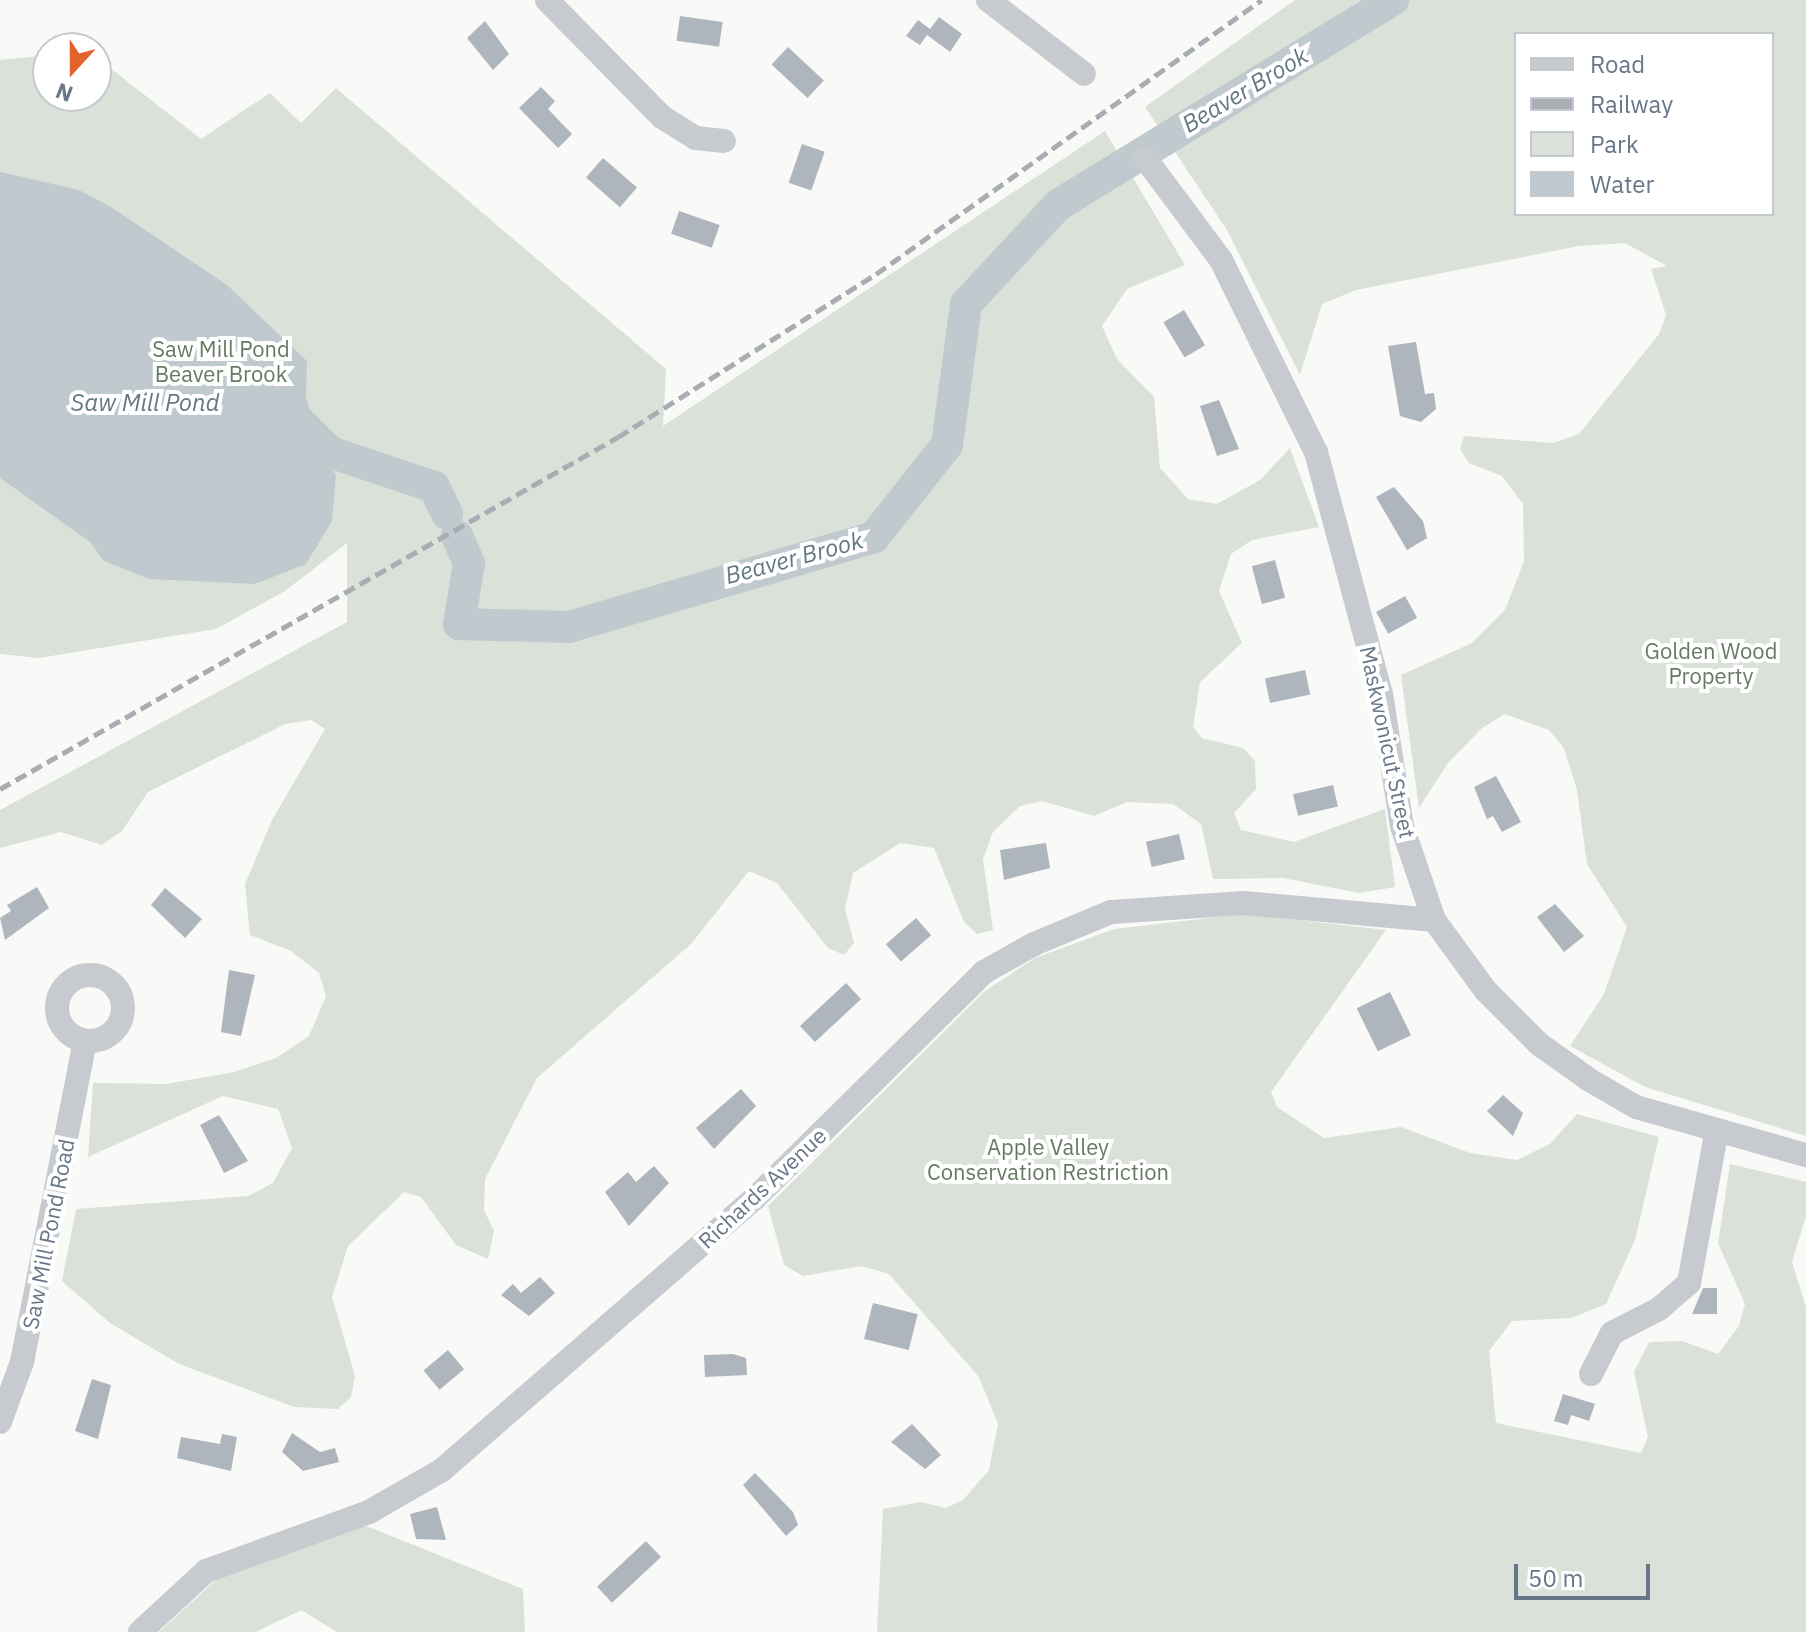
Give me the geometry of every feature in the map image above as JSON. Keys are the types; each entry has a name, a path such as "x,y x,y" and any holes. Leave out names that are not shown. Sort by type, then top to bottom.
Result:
{"street":[{"path":"547,0 662,117 695,138 724,141"},
{"path":"988,0 1084,74"},
{"name":"Maskwonicut Street","path":"1145,158 1236,285 1316,452 1381,694 1402,826 1434,920 1486,991 1539,1044 1636,1107 1716,1134 1806,1155"},
{"name":"Richards Avenue","path":"140,1632 206,1571 369,1512 442,1470 755,1198 984,972 1034,944 1111,912 1244,903 1434,920"},
{"name":"Saw Mill Pond Road","path":"0,1422 22,1362 85,1042"},
{"path":"1591,1374 1612,1333 1659,1309 1689,1283 1716,1134"}],"green space":[{"name":"Golden Wood Property","path":"1295,0 1806,0 1806,1136 1645,1087 1570,1046 1604,994 1627,927 1587,864 1577,790 1564,748 1549,730 1505,714 1482,728 1448,763 1419,808 1401,675 1472,643 1505,610 1524,561 1523,504 1502,476 1469,463 1460,449 1464,436 1553,443 1579,434 1659,334 1666,315 1651,269 1667,266 1625,243 1579,246 1356,290 1322,304 1300,375 1227,230 1145,107"},
{"name":"Saw Mill Pond Beaver Brook","path":"32,57 32,112 112,112 112,69 201,139 270,93 301,123 336,88 666,369 663,426 1105,131 1185,265 1127,289 1102,326 1117,359 1154,397 1160,468 1188,499 1217,504 1260,480 1290,448 1319,527 1252,540 1231,554 1219,591 1242,643 1200,682 1193,727 1202,738 1243,748 1255,761 1256,789 1234,813 1241,830 1294,842 1385,809 1395,887 1359,893 1283,878 1213,879 1201,824 1173,804 1127,802 1094,816 1042,801 1020,806 993,832 983,859 993,930 977,934 964,922 934,848 900,843 853,873 845,909 854,943 844,955 828,948 777,883 749,871 691,944 537,1078 485,1179 484,1210 494,1231 488,1259 456,1245 421,1197 404,1192 348,1246 332,1297 355,1376 351,1397 338,1409 294,1407 179,1364 110,1323 62,1281 76,1209 248,1196 273,1183 292,1148 278,1109 223,1096 88,1157 93,1083 166,1084 234,1072 276,1058 309,1036 326,996 319,973 291,951 250,935 245,884 272,820 325,729 311,720 285,724 148,792 122,831 102,845 61,832 0,848 0,810 347,622 347,543 285,591 216,629 39,658 0,654 0,60"},
{"name":"Apple Valley Conservation Restriction","path":"1245,914 1386,930 1271,1092 1277,1107 1324,1138 1401,1127 1470,1153 1517,1160 1550,1144 1577,1114 1659,1137 1635,1240 1606,1304 1571,1318 1512,1321 1489,1351 1496,1423 1641,1453 1648,1437 1634,1372 1649,1342 1682,1341 1718,1354 1739,1326 1745,1304 1718,1243 1730,1164 1806,1182 1806,1216 1792,1262 1806,1307 1806,1632 877,1632 883,1509 921,1502 946,1508 963,1500 989,1470 998,1424 979,1377 889,1274 862,1266 803,1276 784,1265 768,1206 985,991 1035,958 1114,929"},
{"path":"364,1525 523,1589 525,1632 337,1632 301,1610 256,1632 159,1632 227,1570"}],"water":[{"name":"Saw Mill Pond","path":"0,172 79,190 111,207 227,285 307,361 306,399 336,476 332,521 306,564 255,584 149,579 104,561 90,542 0,478"}],"building":[{"path":"680,16 723,22 719,47 677,41"},
{"path":"939,17 962,34 950,52 927,35 920,45 906,36 918,20 930,29"},
{"path":"485,21 509,54 493,70 467,38"},
{"path":"788,47 824,80 807,98 772,65"},
{"path":"541,87 555,101 548,109 572,134 558,148 519,108"},
{"path":"802,144 825,152 811,191 789,183"},
{"path":"603,158 637,188 620,207 586,178"},
{"path":"679,211 720,225 712,248 671,234"},
{"path":"1184,310 1205,345 1185,358 1163,322"},
{"path":"1416,342 1425,394 1434,393 1436,409 1421,422 1400,416 1388,346"},
{"path":"1219,400 1239,449 1217,456 1200,406"},
{"path":"1394,487 1423,521 1427,538 1407,550 1376,497"},
{"path":"1275,560 1285,598 1262,604 1252,566"},
{"path":"1405,596 1417,618 1388,634 1376,612"},
{"path":"1305,670 1310,694 1270,703 1265,679"},
{"path":"1496,776 1521,822 1502,832 1493,816 1487,819 1474,787"},
{"path":"1333,785 1338,806 1298,816 1293,794"},
{"path":"1179,834 1185,859 1152,867 1146,842"},
{"path":"1046,843 1050,868 1004,880 1000,850"},
{"path":"37,887 49,908 5,940 0,918 11,911 7,905"},
{"path":"165,888 202,919 185,938 151,905"},
{"path":"1555,904 1584,936 1564,952 1537,917"},
{"path":"916,918 931,935 901,962 886,944"},
{"path":"229,970 255,975 241,1036 221,1032"},
{"path":"846,983 861,999 815,1042 800,1026"},
{"path":"1390,992 1411,1035 1378,1051 1357,1008"},
{"path":"741,1089 756,1106 714,1149 696,1128"},
{"path":"1503,1095 1523,1113 1513,1136 1487,1111"},
{"path":"219,1115 248,1161 224,1173 200,1125"},
{"path":"654,1166 669,1183 629,1226 605,1192 628,1172 636,1182"},
{"path":"540,1277 555,1293 529,1316 501,1295 513,1284 521,1293"},
{"path":"1703,1288 1717,1288 1717,1314 1692,1314"},
{"path":"873,1303 918,1314 909,1350 864,1339"},
{"path":"448,1350 464,1369 440,1390 423,1371"},
{"path":"733,1354 746,1358 747,1375 705,1377 704,1355"},
{"path":"92,1379 111,1385 98,1439 75,1431"},
{"path":"1563,1394 1595,1404 1589,1421 1571,1415 1568,1425 1554,1421"},
{"path":"912,1424 941,1455 925,1469 891,1442"},
{"path":"292,1433 320,1452 335,1448 339,1462 303,1471 282,1452"},
{"path":"222,1434 237,1437 231,1471 177,1458 181,1437 220,1444"},
{"path":"755,1473 793,1512 798,1525 786,1536 743,1485"},
{"path":"437,1507 446,1540 416,1539 410,1514"},
{"path":"646,1541 661,1557 612,1603 597,1587"}],"waterway":[{"name":"Beaver Brook","path":"457,536 469,563 459,624 569,627 874,537 947,445 966,304 1058,205 1393,0"},
{"name":"Beaver Brook","path":"301,423 330,452 434,487 447,514"}],"railway":[{"path":"0,789 618,437 876,274 1262,0"}]}
